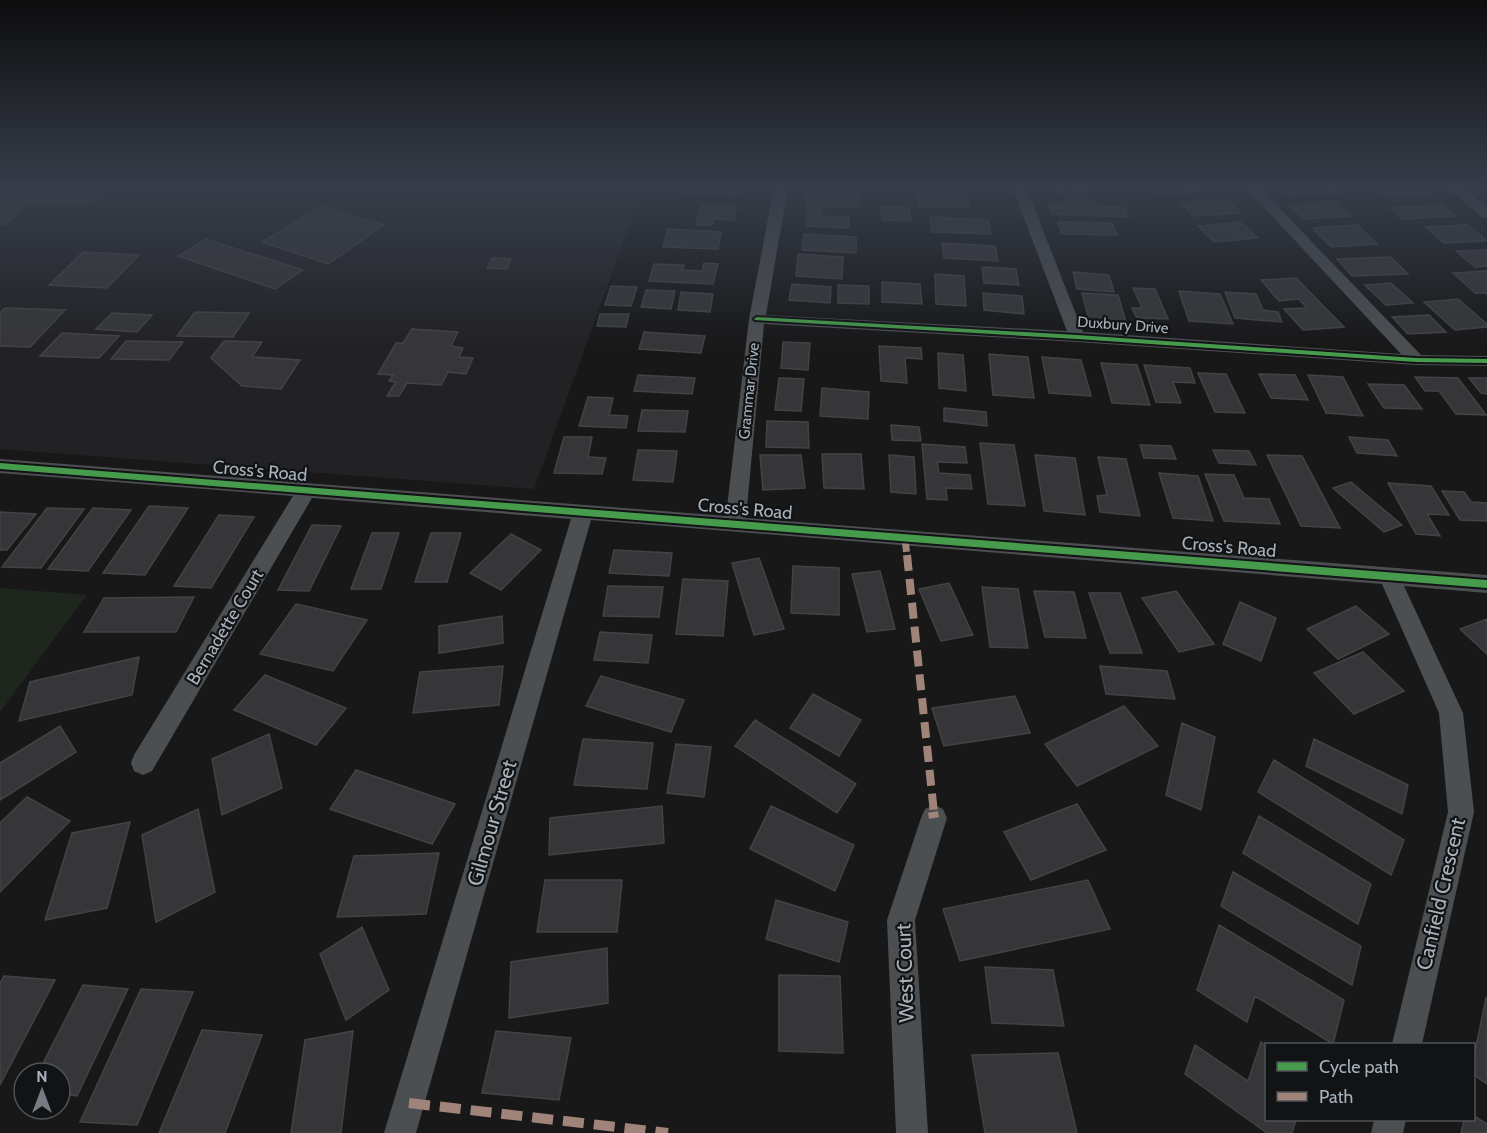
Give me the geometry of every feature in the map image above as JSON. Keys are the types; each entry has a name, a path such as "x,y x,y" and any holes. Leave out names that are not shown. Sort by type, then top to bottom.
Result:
{"street":[{"name":"Grammar Drive","path":"735,524 758,319 772,240"},
{"path":"1039,240 1077,337"},
{"path":"1302,240 1416,360"},
{"name":"Duxbury Drive","path":"758,319 1077,337 1416,360 1487,361"},
{"name":"Cross's Road","path":"0,466 1487,584"},
{"name":"Bernadette Court","path":"143,763 306,491"},
{"name":"Gilmour Street","path":"400,1133 583,512"},
{"name":"Canfield Crescent","path":"1389,576 1451,713 1461,813 1407,1043"},
{"name":"West Court","path":"912,1133 902,920 934,818"}],"shaded area":[{"path":"0,240 624,240 534,489 0,449"},
{"path":"0,588 87,595 0,712"}],"building":[{"path":"205,240 209,240 303,270 275,289 178,256"},
{"path":"265,240 363,240 328,264 262,242"},
{"path":"665,240 720,240 718,249 663,247"},
{"path":"803,240 856,240 856,253 802,250"},
{"path":"1212,240 1237,240 1214,242"},
{"path":"1324,240 1373,240 1377,244 1331,247"},
{"path":"1440,240 1487,241 1444,243"},
{"path":"942,243 995,246 998,261 944,258"},
{"path":"1487,250 1487,266 1475,267 1456,251"},
{"path":"83,252 139,255 107,288 49,285"},
{"path":"798,254 843,257 842,279 796,276"},
{"path":"1391,257 1408,274 1352,276 1337,259"},
{"path":"492,258 511,259 507,269 487,268"},
{"path":"704,263 718,264 713,284 649,281 654,264 684,265 682,270 702,271"},
{"path":"982,267 1016,269 1019,285 984,283"},
{"path":"1487,271 1487,293 1475,293 1453,273"},
{"path":"1073,272 1109,275 1114,292 1077,289"},
{"path":"935,274 964,276 966,306 936,304"},
{"path":"1296,278 1344,327 1303,330 1284,309 1307,308 1299,299 1279,301 1261,280"},
{"path":"882,282 920,284 922,304 882,302"},
{"path":"1391,283 1413,303 1386,305 1365,285"},
{"path":"792,284 831,287 830,303 789,300"},
{"path":"838,285 869,286 869,304 838,303"},
{"path":"611,286 637,287 631,306 605,305"},
{"path":"1133,288 1155,289 1168,319 1137,318 1132,308 1142,308"},
{"path":"646,290 675,291 671,309 641,307"},
{"path":"1179,291 1220,294 1233,324 1189,321"},
{"path":"681,292 713,294 710,312 678,310"},
{"path":"1225,292 1256,294 1263,310 1278,312 1282,322 1235,318"},
{"path":"983,293 1022,296 1024,314 984,310"},
{"path":"1082,293 1118,295 1126,322 1089,320"},
{"path":"1458,299 1487,324 1487,327 1455,330 1424,302"},
{"path":"5,308 65,310 30,347 0,346 0,313"},
{"path":"195,312 249,313 233,337 177,336"},
{"path":"112,313 152,315 137,332 96,329"},
{"path":"600,314 629,314 626,327 597,326"},
{"path":"1429,315 1446,332 1408,334 1392,317"},
{"path":"412,329 458,332 451,346 463,348 459,357 473,358 466,374 448,372 441,385 407,383 399,396 387,396 396,382 389,381 393,375 378,374 396,343 403,343"},
{"path":"644,332 705,336 701,353 639,349"},
{"path":"62,333 119,336 99,358 40,356"},
{"path":"126,341 183,342 169,360 111,359"},
{"path":"224,341 262,342 252,357 300,360 281,389 242,386 211,358"},
{"path":"783,342 810,343 808,370 781,368"},
{"path":"879,346 921,348 922,359 905,358 907,383 881,381"},
{"path":"938,353 963,355 966,391 939,388"},
{"path":"989,354 1028,357 1034,398 993,395"},
{"path":"1042,357 1081,360 1091,396 1049,393"},
{"path":"1101,363 1137,365 1150,405 1112,403"},
{"path":"1144,365 1190,368 1195,383 1173,382 1181,403 1156,402"},
{"path":"1198,373 1226,374 1245,413 1215,412"},
{"path":"1259,374 1295,375 1308,400 1271,398"},
{"path":"638,375 695,378 692,394 634,391"},
{"path":"1308,375 1343,377 1363,416 1326,413"},
{"path":"1415,377 1458,378 1486,415 1456,414 1439,391 1425,391"},
{"path":"779,378 804,379 801,411 775,410"},
{"path":"1469,378 1487,378 1487,394 1481,393"},
{"path":"1368,384 1404,385 1422,409 1384,408"},
{"path":"822,388 869,392 868,419 820,416"},
{"path":"588,397 613,398 609,415 628,416 626,428 579,426"},
{"path":"944,408 986,412 987,426 944,421"},
{"path":"642,410 688,411 685,432 638,431"},
{"path":"767,421 808,422 809,448 766,447"},
{"path":"891,425 919,427 921,441 892,440"},
{"path":"564,437 592,437 588,457 606,458 602,474 554,473"},
{"path":"1349,437 1388,440 1397,456 1357,453"},
{"path":"980,443 1014,445 1025,506 988,504"},
{"path":"922,444 965,447 967,463 937,462 939,473 970,475 972,489 946,488 947,500 927,499"},
{"path":"1140,445 1171,446 1176,459 1144,458"},
{"path":"638,450 677,451 673,482 633,480"},
{"path":"1213,450 1249,451 1256,465 1219,463"},
{"path":"822,454 861,454 864,489 824,488"},
{"path":"760,455 801,455 805,488 763,490"},
{"path":"889,455 914,457 916,494 891,492"},
{"path":"1035,455 1075,458 1085,515 1044,511"},
{"path":"1267,455 1302,456 1340,528 1301,526"},
{"path":"1098,457 1126,459 1140,516 1100,512 1097,496 1107,495"},
{"path":"1159,473 1198,476 1213,521 1173,518"},
{"path":"1205,474 1234,475 1244,498 1269,499 1280,524 1224,521"},
{"path":"1351,482 1402,525 1384,532 1333,488"},
{"path":"1388,483 1431,486 1449,515 1427,514 1440,536 1416,534"},
{"path":"1442,491 1464,492 1471,502 1487,503 1487,521 1460,520"},
{"path":"149,506 188,508 145,575 103,573"},
{"path":"47,508 84,509 41,568 2,567"},
{"path":"93,508 131,510 88,571 48,569"},
{"path":"0,512 36,514 7,550 0,550"},
{"path":"219,515 254,517 211,588 174,586"},
{"path":"312,525 341,526 309,591 278,590"},
{"path":"372,533 399,533 381,589 351,589"},
{"path":"431,533 461,533 447,582 415,582"},
{"path":"511,534 541,550 501,590 470,573"},
{"path":"614,550 672,553 669,576 609,573"},
{"path":"759,558 784,629 754,635 732,563"},
{"path":"793,566 839,568 839,615 791,613"},
{"path":"880,571 895,629 867,632 852,574"},
{"path":"683,579 728,581 723,636 676,634"},
{"path":"949,583 973,635 941,641 919,589"},
{"path":"608,586 663,587 659,617 603,616"},
{"path":"982,587 1018,589 1028,648 990,647"},
{"path":"1034,591 1074,592 1086,638 1045,637"},
{"path":"1176,591 1214,644 1179,652 1142,598"},
{"path":"1089,593 1120,593 1142,653 1110,653"},
{"path":"194,597 176,632 84,632 104,598"},
{"path":"1240,602 1276,618 1261,661 1223,644"},
{"path":"296,604 367,620 333,671 260,654"},
{"path":"1356,606 1389,634 1338,659 1307,629"},
{"path":"502,616 503,643 439,653 439,626"},
{"path":"1487,619 1487,654 1460,629"},
{"path":"600,632 652,635 648,663 594,660"},
{"path":"1363,652 1404,691 1354,714 1314,673"},
{"path":"139,657 132,695 19,721 30,682"},
{"path":"503,666 499,705 413,713 420,672"},
{"path":"1100,666 1167,671 1175,699 1106,694"},
{"path":"265,675 346,708 316,745 234,710"},
{"path":"601,676 684,700 671,732 586,706"},
{"path":"813,694 861,720 839,756 790,728"},
{"path":"1015,696 1030,733 944,746 932,708"},
{"path":"1124,706 1158,746 1077,786 1045,744"},
{"path":"755,720 856,784 837,813 735,746"},
{"path":"1182,723 1215,737 1201,810 1166,795"},
{"path":"60,726 76,752 0,800 0,763"},
{"path":"269,734 282,788 222,815 212,759"},
{"path":"583,739 653,743 647,789 574,785"},
{"path":"1314,739 1408,785 1402,814 1306,766"},
{"path":"676,744 711,747 704,797 667,793"},
{"path":"1274,760 1404,840 1391,875 1258,792"},
{"path":"356,770 455,804 432,844 330,809"},
{"path":"27,797 70,821 0,892 0,823"},
{"path":"1077,804 1106,850 1031,880 1004,832"},
{"path":"662,806 664,843 549,855 550,818"},
{"path":"771,806 854,845 835,891 750,849"},
{"path":"198,809 215,892 156,922 142,835"},
{"path":"1259,816 1371,884 1358,924 1243,853"},
{"path":"130,822 107,908 45,920 72,833"},
{"path":"439,853 426,914 337,917 354,856"},
{"path":"1233,872 1361,946 1352,985 1221,906"},
{"path":"545,880 622,880 617,932 537,932"},
{"path":"1088,880 1110,929 960,961 943,909"},
{"path":"776,900 848,922 839,962 766,939"},
{"path":"1219,925 1344,1000 1331,1043 1255,996 1247,1022 1197,990"},
{"path":"362,927 389,990 346,1020 320,954"},
{"path":"607,948 608,1003 509,1018 511,962"},
{"path":"985,967 1053,970 1064,1026 992,1023"},
{"path":"779,975 840,976 843,1053 779,1051"},
{"path":"4,976 55,980 0,1085 0,983"},
{"path":"83,985 128,989 77,1096 72,1095 72,1061 44,1061"},
{"path":"141,989 193,992 137,1125 80,1122"},
{"path":"1487,998 1487,1084 1475,1076 1475,1051"},
{"path":"202,1030 262,1035 225,1133 159,1133"},
{"path":"353,1031 341,1133 291,1133 305,1040"},
{"path":"496,1031 571,1038 559,1100 482,1093"},
{"path":"1261,1042 1265,1045 1265,1121 1296,1121 1292,1133 1267,1133 1185,1074 1195,1045 1248,1081"},
{"path":"1058,1053 1077,1133 985,1133 972,1055"},
{"path":"1475,1117 1487,1124 1487,1133 1461,1133 1464,1121 1475,1121"}],"marked path":[{"path":"905,538 934,818"},
{"path":"409,1103 668,1133"}],"cycle path":[{"path":"757,319 1077,337 1416,360 1487,361"},
{"path":"0,466 1487,584"}]}
